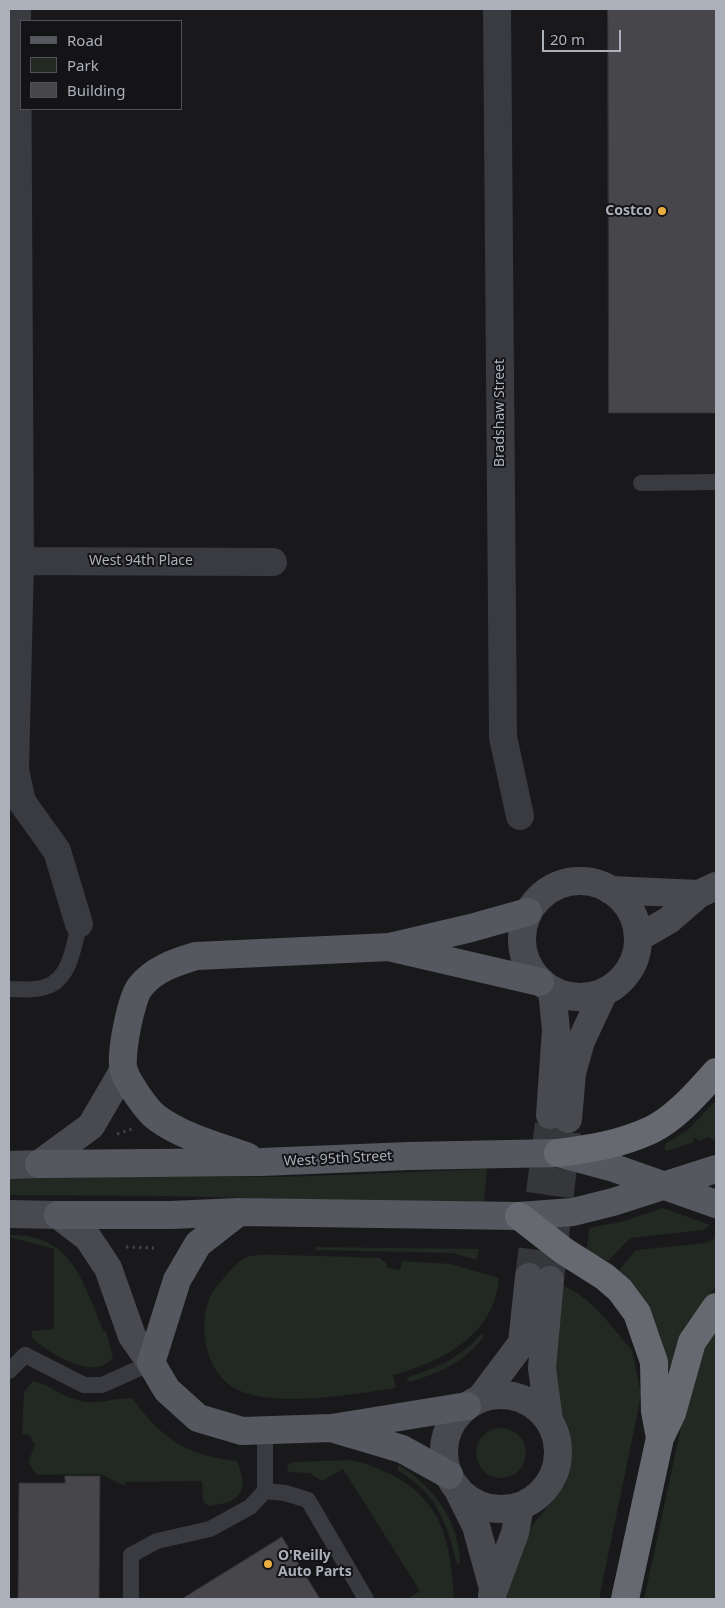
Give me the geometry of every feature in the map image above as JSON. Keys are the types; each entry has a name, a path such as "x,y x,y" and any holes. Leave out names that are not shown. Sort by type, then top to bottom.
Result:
{"highway":[{"path":"558,1153 605,1146 652,1130 689,1100 716,1072"},
{"path":"519,1216 564,1250 605,1277 620,1290 637,1314 654,1362 655,1411 660,1438"},
{"path":"625,1599 660,1438 672,1413 692,1342 716,1307"}],"main road":[{"path":"261,1162 174,1129 156,1117 146,1107 123,1070 128,1014 140,987 166,965 196,956 390,947 528,912"},
{"path":"390,947 546,986"},
{"name":"West 95th Street","path":"39,1164 261,1162 409,1156 558,1153 614,1168 716,1204"},
{"path":"58,1214 171,1215 239,1212 519,1216 574,1212 613,1202 716,1169"},
{"path":"239,1212 194,1249 177,1280 151,1363 167,1390 198,1418 242,1431 332,1428 474,1403"},
{"path":"332,1428 402,1449 453,1483"}],"street":[{"path":"17,9 15,795 57,851 79,924"},
{"name":"Bradshaw Street","path":"497,9 503,737 520,816"},
{"name":"West 94th Place","path":"15,561 273,562"},
{"path":"574,881 593,882 610,890 625,902 634,919 638,938 636,955 629,970 618,982 604,992 587,996 569,996 546,986 528,966 522,949 522,930 528,912 540,897 556,886 574,881"},
{"path":"610,890 708,890"},
{"path":"638,938 669,920 708,890"},
{"path":"546,986 556,1030 559,1117 581,1041 604,992"},
{"path":"39,1164 90,1126 123,1070"},
{"name":"West 95th Street","path":"9,1165 39,1164"},
{"path":"9,1214 58,1214 88,1238 108,1268 132,1336 151,1363"},
{"path":"492,1594 476,1526 453,1483 444,1457 446,1438 454,1420 474,1403 522,1342 539,1278 542,1368 549,1422"},
{"path":"453,1483 471,1501 486,1507 503,1509 520,1506 534,1498 547,1486 555,1471 558,1454 556,1437 549,1422 536,1407 519,1398 500,1395 474,1403"},
{"path":"492,1594 514,1532 520,1506"}],"lane":[{"path":"641,483 716,482"},
{"path":"9,989 44,988 57,981 65,970 71,956 79,924"},
{"path":"9,1371 25,1355 84,1385 102,1385 151,1363"},
{"path":"130,1599 130,1555 157,1541 210,1529 250,1507 265,1491 265,1431"},
{"path":"265,1491 308,1500 366,1599"}],"path":[{"path":"121,1247 154,1248"}],"green space":[{"path":"716,1100 716,1138 713,1140 708,1137 698,1141 696,1138 693,1139 694,1142 667,1151 665,1149 665,1144 688,1130"},
{"path":"487,1169 484,1203 160,1196 9,1195 9,1177 286,1177"},
{"path":"663,1208 710,1225 703,1230 630,1238 608,1261 587,1250 589,1228 624,1221"},
{"path":"9,1235 31,1237 48,1243 62,1252 73,1265 82,1279 104,1331 106,1331 113,1357 105,1364 95,1367 72,1363 49,1351 32,1338 32,1331 54,1329 54,1249 9,1237"},
{"path":"716,1238 716,1286 704,1303 674,1365 671,1367 667,1366 659,1332 619,1270 636,1250 705,1243"},
{"path":"315,1247 479,1249 476,1260 453,1253 316,1250"},
{"path":"259,1255 381,1258 381,1261 386,1261 387,1268 400,1270 402,1261 451,1264 499,1278 495,1298 488,1315 477,1330 447,1354 393,1375 396,1388 316,1398 273,1398 254,1395 238,1390 227,1383 211,1361 204,1333 207,1305 218,1285 233,1267 244,1258"},
{"path":"559,1284 582,1296 591,1304 632,1350 641,1394 638,1411 599,1599 503,1599 509,1575 514,1577 526,1533 565,1485 572,1457 569,1432 559,1407 553,1366"},
{"path":"716,1329 716,1599 644,1599 686,1404 703,1350"},
{"path":"482,1333 484,1336 469,1353 441,1371 409,1382 406,1378 427,1371 447,1361 466,1349"},
{"path":"33,1381 84,1402 132,1398 154,1424 177,1443 204,1455 237,1461 243,1481 242,1489 234,1499 228,1502 208,1506 203,1500 202,1481 125,1482 125,1486 100,1474 37,1475 28,1462 35,1445 29,1435 22,1434 24,1392"},
{"path":"501,1428 511,1430 519,1435 524,1443 526,1453 524,1463 519,1471 511,1476 501,1478 491,1476 483,1471 478,1463 476,1453 478,1443 483,1435 491,1430"},
{"path":"348,1460 365,1464 392,1475 423,1498 434,1512 447,1543 454,1599 407,1599 420,1591 343,1469 322,1481 310,1473 289,1472 287,1470 288,1465 294,1462"},
{"path":"399,1465 423,1484 442,1506 455,1533 460,1563 457,1564 449,1534 438,1510 422,1488 397,1470"}],"building":[{"name":"Costco","path":"608,9 716,9 716,413 609,413"},
{"path":"65,1476 100,1476 99,1599 18,1599 19,1483 65,1483"},
{"name":"O'Reilly Auto Parts","path":"282,1537 320,1599 182,1599"}],"tunnel":[{"path":"529,1277 550,1116"},
{"path":"550,1280 567,1132"}],"place":[{"name":"Costco","path":"662,211"},
{"name":"O'Reilly Auto Parts","path":"268,1564"}]}
